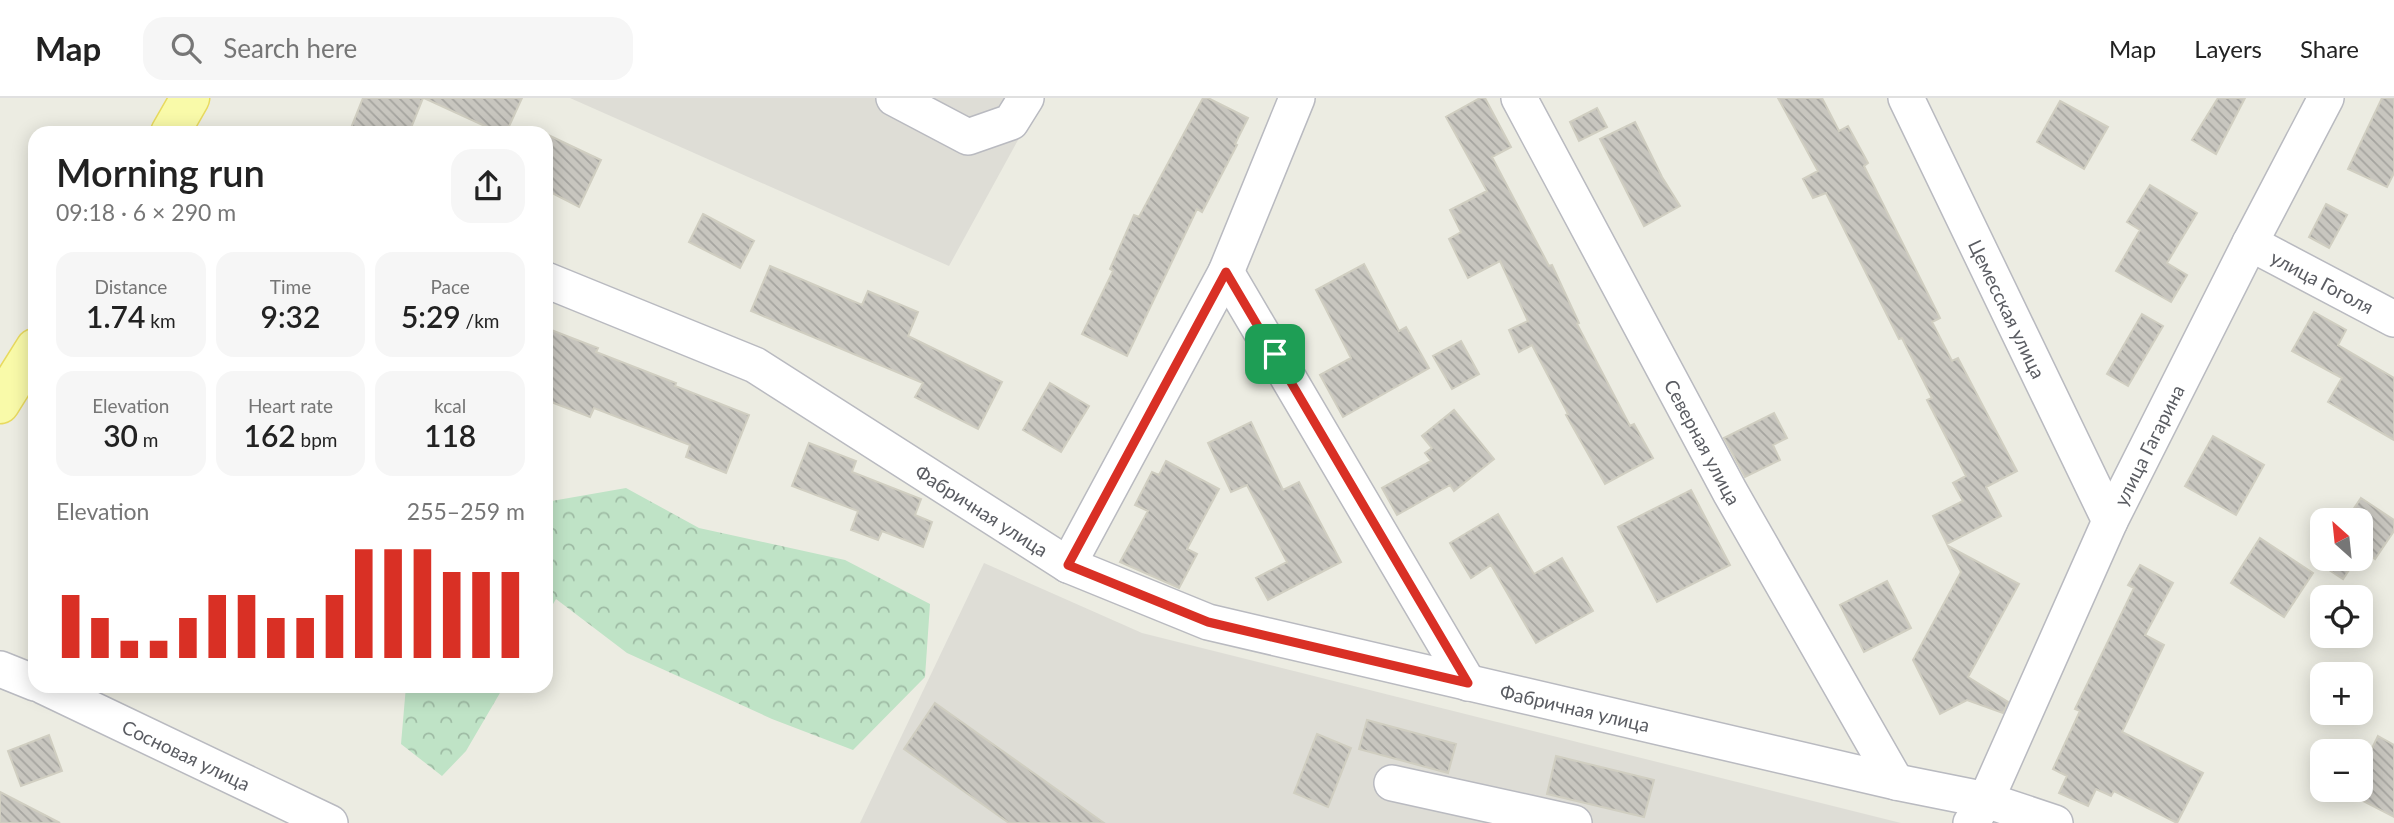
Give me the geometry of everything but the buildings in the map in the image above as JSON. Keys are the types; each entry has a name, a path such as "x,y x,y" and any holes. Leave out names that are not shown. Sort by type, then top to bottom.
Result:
{"main road":[{"path":"0,404 28,359"}],"street":[{"path":"894,98 968,137 1011,122 1026,98"},
{"path":"1068,565 1226,272 1297,98"},
{"name":"Северная улица","path":"1519,98 1730,492 1896,782"},
{"name":"Цемесская улица","path":"1906,98 2110,521"},
{"name":"улица Гагарина","path":"1979,812 2110,521 2326,98"},
{"name":"улица Гоголя","path":"2250,243 2394,320"},
{"path":"1226,272 1468,683"},
{"name":"Фабричная улица","path":"553,283 755,365 1068,565 1208,622 1896,782 1979,812 2055,823"},
{"path":"0,669 28,679"},
{"name":"Сосновая улица","path":"58,693 330,823"},
{"path":"1392,783 1574,823"}],"shaded area":[{"path":"570,98 1041,98 949,266"},
{"path":"984,563 1142,633 1901,823 860,823"}],"green space":[{"path":"626,488 699,528 845,560 930,604 925,677 853,750 772,719 627,653 556,599 553,604 553,501"},
{"path":"405,693 500,693 466,751 442,776 401,744"}],"route":[{"path":"1226,272 1275,354 1468,683 1208,622 1068,565 1226,272"}]}
